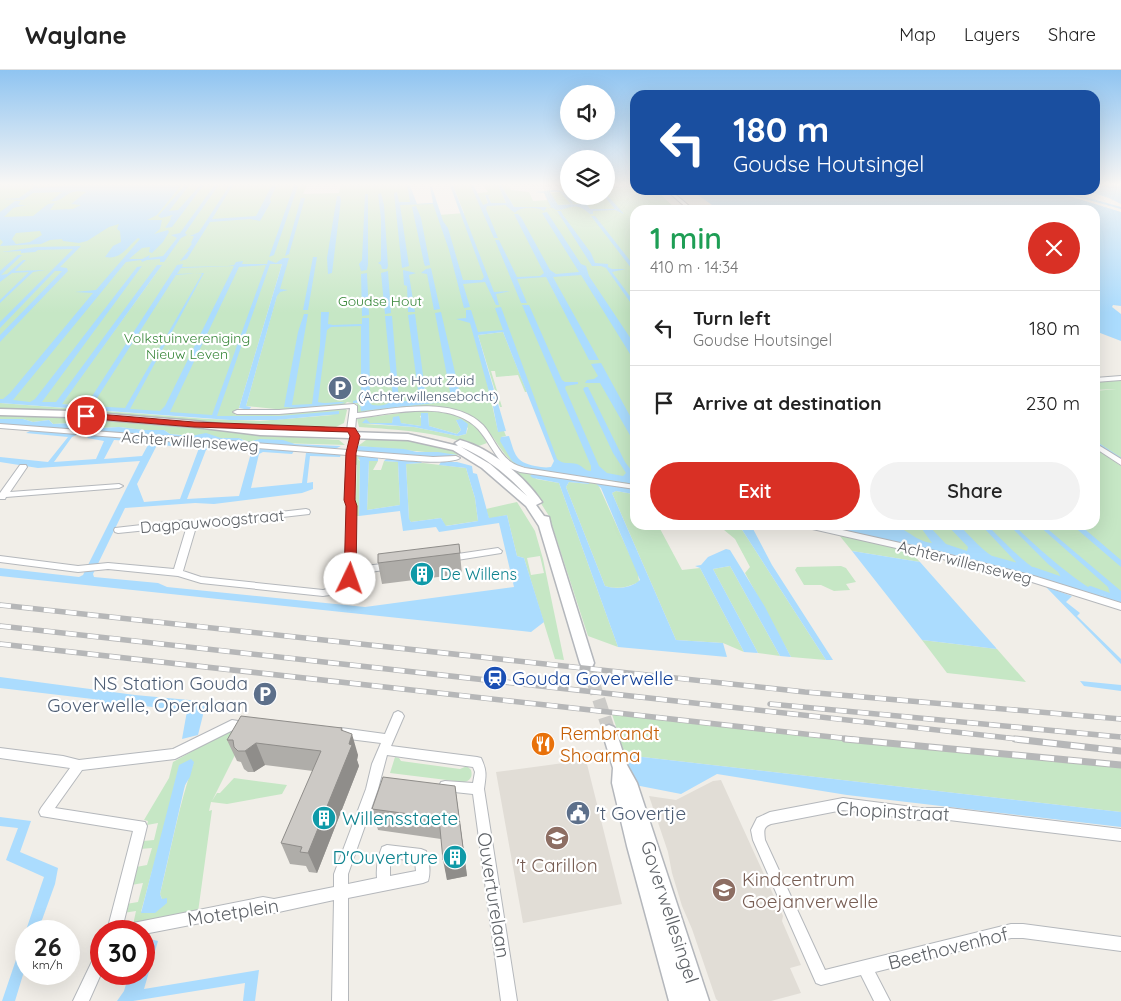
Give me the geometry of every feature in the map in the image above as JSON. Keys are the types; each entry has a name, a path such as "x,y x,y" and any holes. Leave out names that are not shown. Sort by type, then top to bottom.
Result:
{"main road":[{"path":"0,412 70,414 194,424 260,432 353,433 408,438 456,448 486,466 516,490 530,504 545,526 588,663"},
{"name":"Goverwellesingel","path":"609,731 620,766 629,783 699,1001"},
{"name":"Goverwellesingel","path":"620,766 620,783 634,846 678,1001"}],"street":[{"path":"1100,380 1121,378"},
{"path":"0,559 78,569 108,566 178,573 200,580 323,593 342,589 350,579 351,571 352,506 349,500 354,406 280,412 237,412"},
{"path":"353,416 441,409 473,419 508,464 523,470 630,486"},
{"name":"Achterwillenseweg","path":"0,426 433,459 456,458"},
{"path":"1100,448 1121,463"},
{"path":"1,497 22,467"},
{"path":"1,497 119,486"},
{"name":"Dagpauwoogstraat","path":"118,530 186,523 192,525 306,512"},
{"path":"178,573 192,525"},
{"name":"Achterwillenseweg","path":"830,530 1026,577 1121,607"},
{"path":"440,559 498,551"},
{"path":"351,571 404,564"},
{"path":"340,1001 341,874 380,778 386,745 398,716"},
{"path":"0,753 63,761 79,765 175,754 232,725 258,728"},
{"path":"330,732 386,745"},
{"name":"Ouverturelaan","path":"386,745 477,762 481,772 478,789 509,1001"},
{"path":"79,765 45,812 141,826 117,920"},
{"path":"431,784 478,789"},
{"name":"Chopinstraat","path":"865,968 821,978 760,840 757,830 761,822 770,818 843,804 920,814 949,814 1121,835"},
{"name":"Motetplein","path":"155,925 263,904 274,906 340,891 384,884"},
{"name":"Beethovenhof","path":"865,968 1011,931 1024,931 1121,944"},
{"path":"865,968 882,1001"},
{"path":"81,1001 90,982"}],"shaded area":[{"name":"'t Carillon","path":"586,760 622,904 523,923 496,772"},
{"name":"Kindcentrum Goejanverwelle","path":"721,780 783,916 782,921 801,965 790,968 801,993 771,1001 718,1001 716,999 682,906 668,852 649,796 676,800 713,781"}],"green space":[{"name":"Goudse Hout","path":"0,226 630,226 630,485 561,471 506,331 476,334 498,431 504,431 506,436 501,437 518,465 521,466 519,467 506,455 479,421 452,409 438,407 359,413 357,411 357,404 347,402 344,405 285,410 246,406 286,263 282,264 239,408 235,415 274,414 344,408 347,410 344,423 336,427 325,426 324,428 217,424 0,410 0,403 208,419 260,421 333,415 216,417 61,404 162,265 57,405 0,400"},
{"path":"503,332 527,392 525,392 518,375 496,377 495,371 491,371 502,407 500,407 478,335"},
{"path":"1121,377 1121,458 1100,444 1100,391 1116,389 1100,390 1100,379"},
{"path":"415,411 446,411 467,418 479,430 487,443 476,447 433,434 359,427 357,419","holes":["428,413 429,426 457,434 461,430 456,420 468,428 466,434 458,436 414,427 364,424 392,423 393,419 400,423 421,426 420,416"]},
{"path":"0,414 85,419 339,440 345,445 248,442 239,438 170,434 164,430 119,427 101,428 73,423 53,424 49,420 33,422 23,419 3,420 0,419"},
{"path":"366,440 428,443 451,450 459,455 358,446"},
{"path":"1100,451 1121,466 1121,599 915,544 849,530 1100,530"},
{"path":"358,455 373,456 358,459 360,461 359,516 355,516 356,505 353,500 356,497 357,465 354,464 354,458"},
{"path":"369,461 378,461 373,470 381,470 384,461 398,462 400,505 367,510"},
{"path":"423,463 466,468 475,498 478,521 445,526 441,518 411,522 409,520 406,464"},
{"path":"507,468 533,473 536,479 559,483 618,647 588,636 549,516 535,494"},
{"path":"569,482 589,484 589,482 597,482 638,573 639,582 614,588 605,586 566,487"},
{"path":"616,491 630,493 630,530 661,530 682,570 700,568 744,652 723,643 676,640 612,493"},
{"path":"517,502 535,531 543,559 564,660 555,659 524,558 517,556 507,515 489,519 486,509","holes":["540,556 544,573 531,575 527,558"]},
{"path":"724,530 742,530 826,660 791,657 745,573 750,567 735,539"},
{"path":"839,535 909,550 920,562 852,551"},
{"path":"730,566 780,656 758,653 713,569"},
{"path":"841,566 846,568 856,582 846,584 850,590 834,591 821,585 804,585 795,570 797,567"},
{"path":"922,640 997,649 1026,682 947,673"},
{"path":"612,714 1121,767 1121,812 625,755"},
{"path":"234,731 238,749 212,801 217,793 220,793 234,778 287,785 282,794 227,804 211,802 209,811 212,810 198,912 155,921 134,920 136,911 123,913 126,904 138,902 143,883 131,885 136,867 147,865 152,848 140,849 143,841 154,840 158,823 147,825 148,821 144,820 169,778 173,762 225,733","holes":["194,762 160,894 162,899 141,912 152,871"]},
{"path":"395,757 401,761 460,769 467,766 472,772 471,777 463,782 390,773"}],"water":[{"path":"0,226 111,226 87,241 79,243 63,241 62,239 50,240 41,244 0,246 3,242 0,239","holes":["40,231 42,235 30,242 16,244 12,239 16,233"]},
{"path":"118,226 161,226 154,234 168,230 169,232 163,242 152,253 149,252 150,247 142,248 129,259 142,259 150,255 149,258 163,256 177,238 171,235 180,233 185,226 190,226 185,233 187,235 181,238 164,262 160,262 160,259 126,262 13,400 30,402 35,399 137,267 142,266 42,402 56,402 157,265 162,265 62,404 85,406 87,404 177,265 183,264 182,267 228,266 243,261 242,264 267,264 268,260 276,263 283,258 289,258 280,289 288,290 280,292 277,296 246,406 251,407 249,410 239,408 282,264 270,264 217,416 279,416 339,411 339,414 276,420 230,420 0,403 0,399 3,399 10,393 93,293 75,292 96,290 140,239 138,238 120,255 105,257 113,246 121,242 120,231 117,229","holes":["266,265 212,415 170,412 239,267","234,266 165,406 160,411 130,409 204,273 200,273 202,274 125,408 92,406 176,275 197,273 177,274 181,268"]},
{"path":"203,226 207,226 187,259 180,261 192,244 194,236 190,236 199,232"},
{"path":"280,226 284,226 274,255 269,257"},
{"path":"293,226 297,226 289,254 285,256"},
{"path":"332,226 338,226 332,273 328,274 327,258"},
{"path":"364,226 368,226 367,270 361,271 359,264 362,260"},
{"path":"381,226 385,226 387,269 382,269 378,263 381,261"},
{"path":"398,226 403,226 409,266 402,268"},
{"path":"416,226 423,226 430,265 425,266"},
{"path":"441,226 448,228 463,280 482,280 484,277 465,226 469,226 494,292 511,291 496,294 499,305 496,305 485,282 463,284 470,307 464,308"},
{"path":"489,226 493,226 498,238 494,238"},
{"path":"520,226 526,226 550,270 556,274 579,272 550,226 556,226 581,264 586,266 589,276 630,338 630,354 581,275 553,277 599,360 589,360 546,277 517,279 527,303 521,303 495,240 499,240 517,277 540,276 544,273"},
{"path":"567,226 571,226 591,253 595,263 608,264 608,267 612,269 626,269 612,272 630,296 630,302 606,268 592,266"},
{"path":"599,226 603,226 630,261 630,267"},
{"path":"1100,226 1121,226 1121,306 1113,305 1112,307 1121,314 1121,341 1100,333"},
{"path":"81,246 60,267 67,268 68,271 0,342 0,335 62,271 55,271 0,328 0,322 73,249 38,250 21,253 21,251 1,252 36,247"},
{"path":"18,255 22,255 1,275 7,274 23,260 26,260 15,271 45,270 33,272 0,303 0,300 29,272 12,273 0,282 0,271"},
{"path":"313,257 317,257 308,310 303,310"},
{"path":"431,268 440,309 434,310 427,274 421,273"},
{"path":"403,270 416,273 409,275 415,312 408,312 407,286 404,285"},
{"path":"388,271 391,313 385,314 381,273"},
{"path":"367,273 369,315 362,316 361,274"},
{"path":"522,305 529,305 562,380 565,382 578,382 578,384 566,386 565,388 599,466 607,473 623,476 626,473 613,453 583,389 585,387 588,387 630,468 630,483 532,469 512,461 500,441 501,437 509,436 517,456 523,462 535,466 551,467 554,461 503,332 478,335 506,431 498,432 491,397 361,411 360,403 353,403 353,401 361,399 361,326 331,327 327,330 318,402 345,403 300,408 284,407 298,332 304,314 308,314 292,405 312,404 320,345 321,312 329,312 328,324 333,325 362,324 362,318 369,318 370,403 372,405 380,405 389,403 393,399 385,316 392,316 399,401 414,401 419,398 408,315 415,314 426,398 432,400 451,397 435,313 441,312 460,394 469,396 489,392 470,323 456,319 466,318 466,310 471,310 478,332 503,330 495,308 501,307 557,459 564,463 577,464 591,471 591,466"},
{"path":"601,363 630,416 630,435 600,383 585,383 587,380 598,376 591,364"},
{"path":"421,413 428,413 429,426 457,434 461,430 456,420 461,419 468,424 466,434 458,436 414,427 362,423 366,419 370,423 392,423 393,417 399,416 401,423 421,426"},
{"path":"0,419 23,419 33,422 49,420 53,424 73,423 101,428 119,427 164,430 170,434 191,436 206,433 221,438 239,438 248,442 260,439 283,440 295,444 341,446 335,449 313,448 0,424"},
{"path":"32,430 79,434 72,437 54,462 96,459 104,441 87,438 90,435 188,443 189,445 186,447 157,445 137,484 144,502 180,499 199,448 195,447 200,444 219,446 217,449 206,450 187,499 239,496 251,453 227,450 232,446 294,451 292,454 263,452 259,454 251,488 302,483 306,453 341,454 340,457 310,456 307,483 313,482 313,489 302,493 214,504 195,503 125,508 93,574 94,577 158,583 167,587 365,607 514,587 499,523 439,532 436,527 403,531 400,511 359,516 360,461 358,457 378,457 378,461 369,461 367,510 400,505 398,462 384,461 387,458 423,461 421,463 406,464 409,519 411,522 441,518 446,526 478,521 475,498 466,468 439,465 441,462 457,462 472,466 473,473 477,474 489,518 507,515 517,556 524,558 544,622 531,632 0,576 0,568 79,577 83,575 140,461 38,468 0,462 0,457 48,462 68,437 26,433","holes":["114,440 149,442 142,456 104,459"]},
{"path":"358,446 457,455 440,457 358,451"},
{"path":"533,473 589,482 589,484 569,482 566,487 605,586 609,587 619,588 628,586 640,580 601,488 595,483 630,488 630,493 616,491 612,493 676,640 723,643 727,657 618,647 559,483 530,476"},
{"path":"742,530 754,530 772,565 833,660 826,660"},
{"path":"845,530 904,530 925,542 932,543 923,530 933,530 946,544 967,551 968,547 952,530 964,530 977,544 998,560 1015,565 1016,562 986,530 992,530 1032,567 1053,578 1062,579 1058,572 1014,530 1020,530 1076,579 1102,594 1111,596 1108,587 1044,530 1049,530 1121,591 1121,604 972,561"},
{"path":"1078,530 1086,530 1121,560 1121,567"},
{"path":"726,549 730,550 765,607 791,657 780,656 730,566 713,569 758,653 744,652 700,568 695,566 701,565 708,557"},
{"path":"852,551 920,562 997,649 922,640"},
{"path":"1046,587 1072,596 1066,602 1080,613 1077,616 1121,659 1121,664"},
{"path":"0,677 135,695 200,701 205,707 198,735 182,739 187,711 127,704 118,710 103,708 101,700 0,688"},
{"path":"1080,681 1121,685 1121,691 1084,686"},
{"path":"625,755 1121,812 1121,827 847,795 717,774 681,794 635,785"},
{"path":"191,759 194,762 190,777 185,785 160,894 162,899 167,898 167,903 155,913 141,913 179,765"},
{"path":"0,817 31,821 20,852 58,868 55,884 42,920 29,920 44,877 6,860 18,828 0,826"},
{"path":"155,940 158,941 155,951"},
{"path":"15,963 15,985 20,985 15,1001 2,1001"},
{"path":"259,970 255,1001 243,1001 245,983 133,1001 117,1001 126,985 145,985 144,989"}],"building":[{"path":"459,544 460,553 378,563 378,554"},
{"path":"241,716 342,728 341,730 352,734 349,744 352,745 308,853 300,852 302,847 281,843 321,751 256,743 245,751 238,751 234,747 233,740 227,740"},
{"path":"383,777 455,786 464,855 443,860 439,818 372,809"}],"waterway":[{"path":"1100,445 1121,459"},
{"path":"992,558 1017,565"},
{"path":"1033,569 1065,580"},
{"path":"1090,588 1121,599"}],"tunnel":[{"path":"587,663 609,731"}],"railway":[{"path":"0,605 805,692 1121,719"},
{"path":"0,626 1027,740"},
{"path":"0,644 859,740"},
{"path":"770,704 1121,737"},
{"path":"845,739 1121,765"},
{"path":"1015,739 1121,751"}],"place":[{"name":"Goudse Hout Zuid (Achterwillensebocht)","path":"340,388"},
{"name":"De Willens","path":"422,574"},
{"name":"Gouda Goverwelle","path":"495,678"},
{"name":"NS Station Gouda Goverwelle, Operalaan","path":"265,694"},
{"name":"Rembrandt Shoarma","path":"543,744"},
{"name":"'t Govertje","path":"578,813"},
{"name":"Willensstaete","path":"324,818"},
{"name":"'t Carillon","path":"557,838"},
{"name":"D'Ouverture","path":"455,857"},
{"name":"Kindcentrum Goejanverwelle","path":"724,890"}],"route":[{"path":"86,416 194,424 352,430 355,436 351,453 349,500 352,506 350,579"}],"park label":[{"name":"Volkstuinvereniging Nieuw Leven","path":"187,346"}]}
